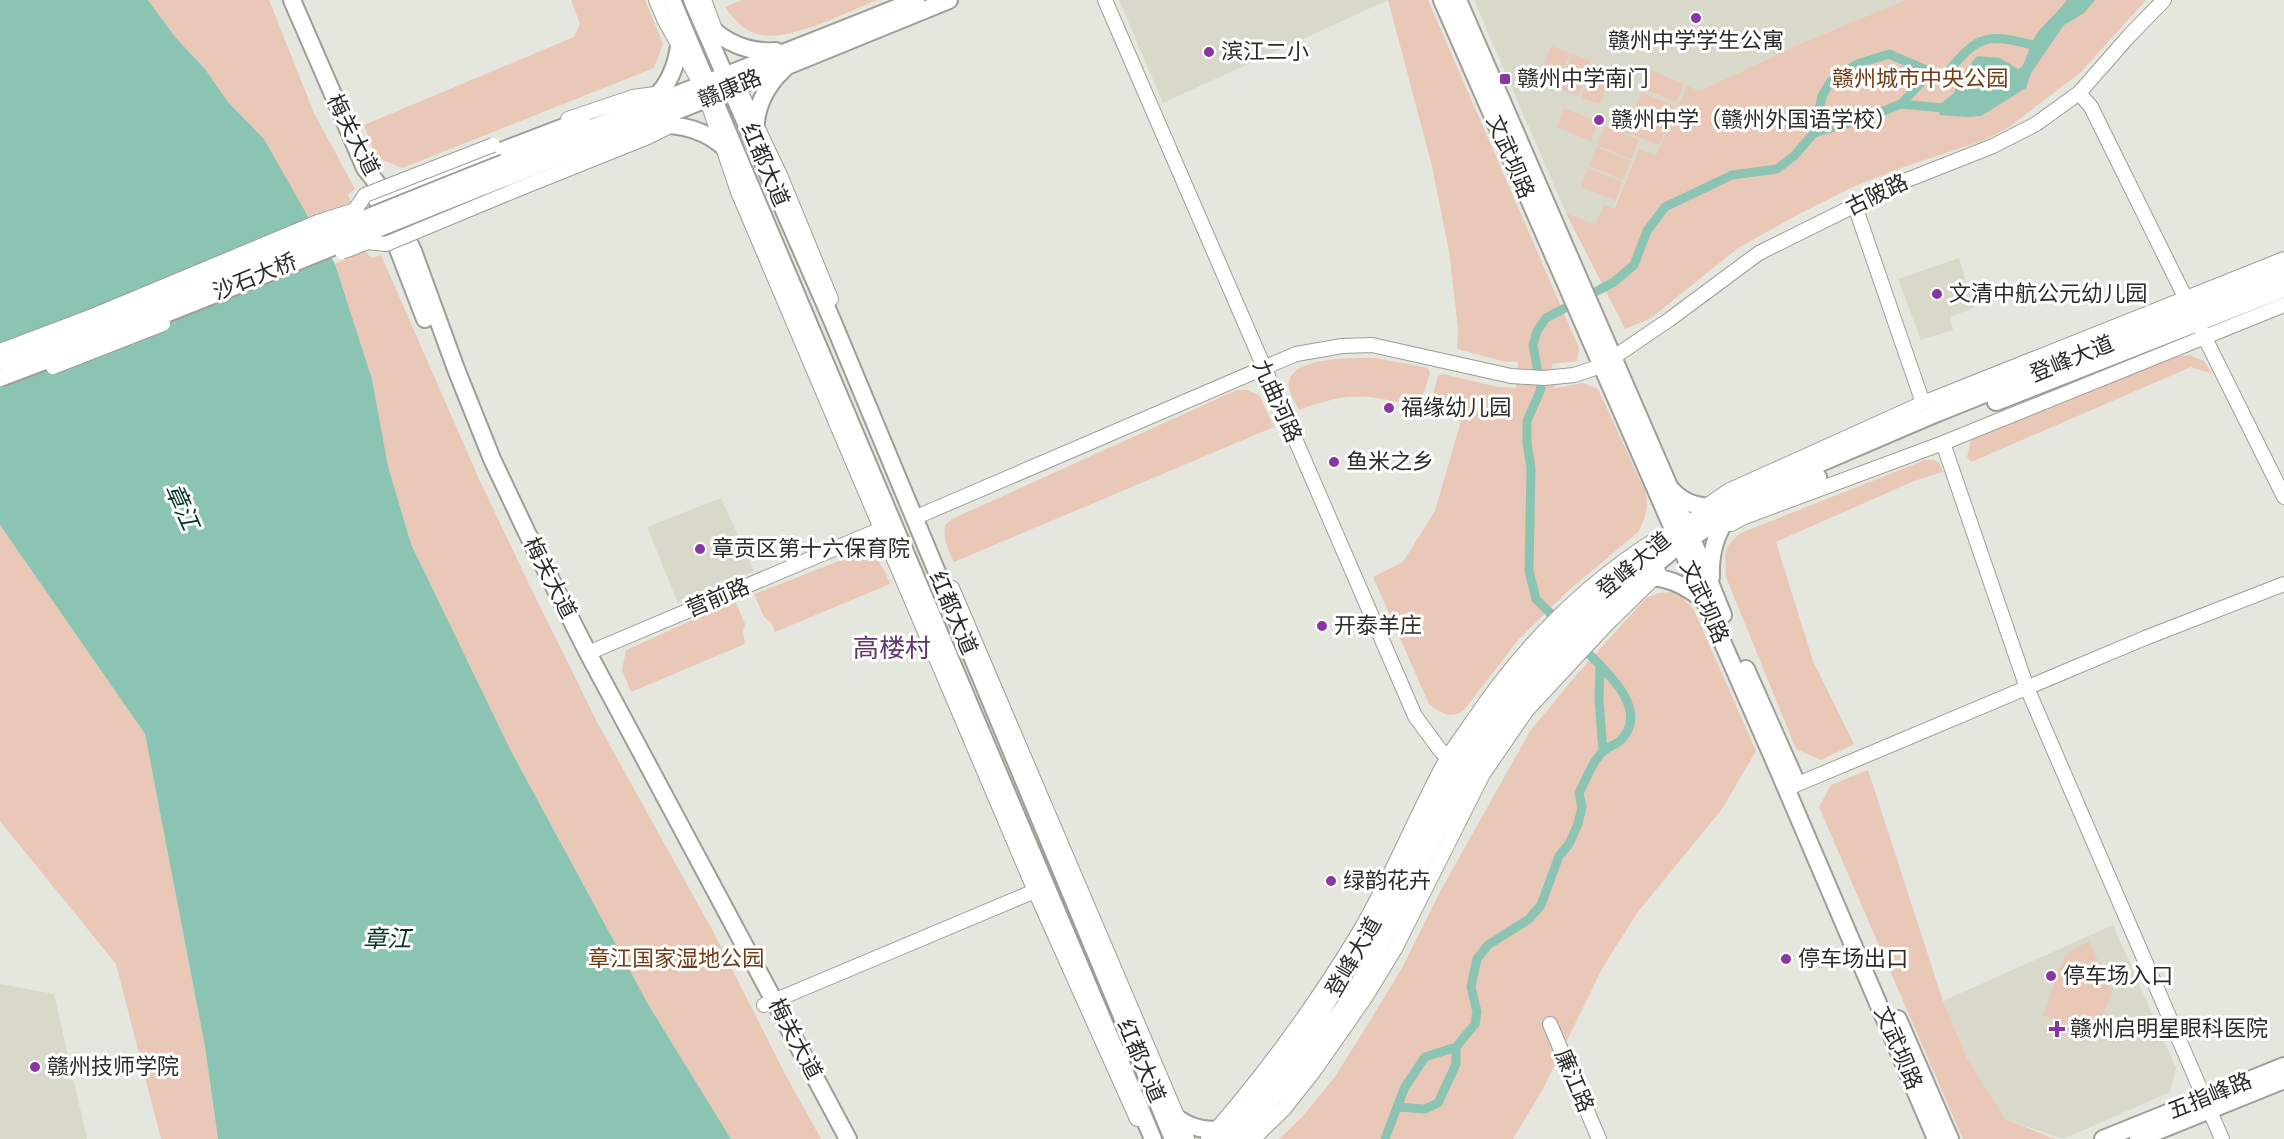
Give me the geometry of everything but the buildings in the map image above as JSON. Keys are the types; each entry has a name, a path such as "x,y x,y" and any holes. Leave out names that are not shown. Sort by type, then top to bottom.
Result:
{"main road":[{"name":"梅关大道","path":"282,0 364,181 381,197"},
{"name":"梅关大道","path":"291,0 365,168 397,230 446,373 518,541 769,1002 848,1139"},
{"name":"赣康路","path":"793,56 916,0"},
{"name":"赣康路","path":"510,176 640,116 793,56 949,0"},
{"name":"文武坝路","path":"1442,0 1607,363 1659,500 1682,535"},
{"name":"文武坝路","path":"1458,0 1567,271"},
{"path":"698,3 716,32 734,44 752,50 793,56 766,91 759,108 756,123 757,145 763,163"},
{"name":"红都大道","path":"698,3 1173,1139"},
{"path":"397,230 587,153 640,116 671,75 680,45 675,8"},
{"name":"红都大道","path":"675,8 706,90 745,176 1142,1117 1147,1138"},
{"path":"381,197 576,121 640,116 700,131 724,147 735,159 745,176"},
{"path":"365,168 390,181 417,182"},
{"name":"沙石大桥","path":"0,361 102,324 321,235 510,176"},
{"name":"沙石大桥","path":"0,378 110,337 510,176"},
{"path":"413,251 411,242 413,232 418,223 426,217"},
{"name":"梅关大道","path":"397,230 413,251 492,459 528,536 769,1002 837,1139"},
{"name":"登峰大道","path":"2195,318 2284,274"},
{"name":"登峰大道","path":"1230,1136 1278,1095 1355,990 1464,768 1519,700 1543,661 1641,558 1728,509 1935,414 2195,318 2284,290"},
{"name":"文武坝路","path":"1607,363 1666,482 1682,535 1707,595 1950,1139"},
{"path":"1649,577 1674,581 1707,595 1711,558 1728,509 1695,505 1681,499 1666,482"},
{"path":"1641,558 1655,540 1661,516 1659,500"},
{"name":"登峰大道","path":"1589,614 1649,577 1682,535"},
{"name":"文武坝路","path":"1791,786 1936,1139"},
{"name":"五指峰路","path":"2138,1139 2284,1066"},
{"name":"五指峰路","path":"2103,1139 2284,1080"},
{"path":"1155,1095 1181,1121 1194,1128 1230,1136"}],"street":[{"path":"656,0 706,90 738,192 1035,891 1147,1138"},
{"name":"九曲河路","path":"1105,0 1415,716 1464,768"},
{"name":"古陂路","path":"921,515 1263,367 1296,354 1314,350 1372,345 1511,376 1544,378 1574,375 1607,363 1759,254 1902,182 1993,146 2036,124 2079,93 2164,0"},
{"path":"716,32 731,80 756,123 780,175 921,515 1187,1139"},
{"path":"0,351 95,315 318,222 355,210 365,195 493,145 633,97 706,90"},
{"path":"0,387 368,242 386,244 510,176 648,138 673,124 706,90"},
{"path":"2079,93 2091,107 2284,497"},
{"path":"1855,206 1923,403"},
{"path":"1230,1136 1261,1077 1359,933 1464,768 1496,687 1543,661 1589,614 1631,555 1655,540 1719,531 1742,518 1943,444 2195,318 2284,259"},
{"path":"1682,535 1705,507 1728,491 1923,403 2195,318 2284,305"},
{"path":"1943,444 2027,688 2222,1139"},
{"name":"营前路","path":"588,653 881,530"},
{"path":"1791,786 2145,638 2284,584"},
{"path":"769,1002 1035,891"},
{"name":"廉江路","path":"1550,1024 1599,1139"}],"shaded area":[{"name":"滨江二小","path":"1119,0 1388,0 1163,103"},
{"name":"赣州中学（赣州外国语学校）","path":"1474,0 1906,0 1809,40 1699,91 1687,85 1656,155 1639,149 1613,209 1595,224 1566,213"},
{"name":"文清中航公元幼儿园","path":"1959,258 1974,308 1950,317 1953,330 1921,340 1898,279"},
{"name":"章贡区第十六保育院","path":"721,498 754,571 678,603 647,527"},
{"name":"赣州启明星眼科医院","path":"2113,925 2176,1068 2170,1092 2063,1139 2005,1119 1967,1058 1943,1001"},
{"name":"赣州技师学院","path":"0,984 54,994 87,1139 0,1139"}],"green space":[{"path":"148,0 269,0 314,113 355,189 348,194 351,203 312,221 264,139 228,102 205,69 176,38"},
{"path":"571,0 645,0 663,44 654,68 402,168 376,157 364,125 574,37 580,24"},
{"path":"742,0 877,0 803,30 773,36 749,31 725,7"},
{"path":"1388,0 1428,0 1579,348 1577,361 1552,364 1555,388 1583,383 1598,389 1647,499 1646,513 1638,532 1568,591 1518,640 1464,710 1455,715 1442,712 1429,704 1373,577 1403,562 1435,511 1461,421 1428,412 1438,376 1443,374 1498,387 1516,388 1518,362 1502,361 1457,349 1458,328 1449,251 1432,166"},
{"name":"赣州城市中央公园","path":"1906,0 2146,0 2081,72 2008,128 1982,141 1855,186 1799,214 1738,248 1651,318 1625,329 1566,213 1595,224 1604,205 1614,209 1639,149 1656,155 1687,85 1699,91 1809,40"},
{"path":"1551,46 1570,53 1557,87 1538,81"},
{"path":"1572,54 1591,61 1578,96 1560,89"},
{"path":"1594,63 1613,69 1600,104 1581,98"},
{"path":"1650,70 1684,84 1676,102 1642,88"},
{"path":"1641,92 1675,106 1668,124 1634,110"},
{"path":"1564,108 1598,122 1591,141 1557,127"},
{"path":"1633,113 1667,127 1659,145 1625,132"},
{"path":"1605,126 1639,140 1631,159 1597,145"},
{"path":"1597,147 1631,161 1623,180 1589,166"},
{"path":"1588,168 1622,182 1615,200 1581,187"},
{"name":"章江国家湿地公园","path":"364,250 372,258 381,255 479,479 597,722 715,935 785,1074 821,1139 731,1139 648,1004 511,751 411,544 388,466 372,379 335,264"},
{"path":"2189,355 2204,361 2212,374 2191,367 1971,462 1967,457 1971,441 1977,436 2176,357"},
{"path":"1376,358 1428,368 1430,373 1419,408 1372,397 1346,397 1299,410 1289,388 1291,377 1298,369 1324,361"},
{"path":"1237,390 1247,390 1259,395 1274,427 954,562 945,540 945,525 952,519"},
{"path":"1925,460 1934,460 1940,464 1943,472 1914,481 1776,542 1813,661 1854,744 1821,760 1796,749 1726,577 1727,548 1741,533"},
{"path":"0,525 145,734 205,1047 218,1139 161,1139 116,964 0,821"},
{"path":"865,551 881,564 890,584 775,632 772,624 764,617 754,594"},
{"path":"1672,592 1681,596 1694,610 1756,751 1722,809 1637,913 1603,967 1543,1089 1513,1139 1279,1139 1301,1118 1334,1078 1360,1037 1402,968 1441,890 1530,731 1578,673 1646,598 1659,593"},
{"path":"735,601 745,624 743,632 745,644 631,692 622,670 626,650"},
{"path":"1868,770 1943,1001 1967,1058 2005,1119 2055,1139 1963,1139 1819,807 1831,785"},
{"path":"2089,941 2112,992 2095,1034 2043,1015 2065,954"}],"water":[{"name":"章江","path":"0,0 148,0 176,38 205,69 228,102 264,139 335,264 372,379 388,466 411,544 511,751 648,1004 731,1139 218,1139 205,1047 145,734 0,525"},
{"path":"2067,0 2095,0 2084,13 2064,25 2031,73 2026,88 1981,116 1940,115 1938,106 1954,93 1959,79 1977,56 2000,58 2018,69 2022,67 2038,32"}],"waterway":[{"path":"1946,74 1967,51 1985,40 2006,39 2037,46"},
{"path":"1559,622 1536,599 1529,571 1531,468 1527,443 1527,421 1541,389 1533,345 1537,331 1546,318 1614,282 1634,265 1647,231 1665,207 1732,175 1777,169 1794,156 1814,133 1822,96 1831,81 1857,64 1889,54 1931,72 1970,82"},
{"path":"1814,133 1866,118 1901,104 1931,72"},
{"path":"1901,104 1943,108 1949,105"},
{"path":"1385,1139 1397,1107 1425,1109 1438,1103 1456,1064 1456,1047 1475,1024 1477,1012 1471,987 1477,959 1488,945 1529,919 1541,905 1559,856 1569,844 1578,824 1582,807 1579,793 1590,770 1601,754 1618,743 1629,728 1631,715 1620,689 1580,645"},
{"path":"1600,666 1599,699 1603,751"},
{"path":"1397,1107 1405,1087 1425,1057 1456,1047"}],"place":[{"name":"赣州中学学生公寓","path":"1696,18"},
{"name":"滨江二小","path":"1209,52"},
{"name":"赣州中学南门","path":"1505,79"},
{"name":"赣州中学（赣州外国语学校）","path":"1599,120"},
{"name":"文清中航公元幼儿园","path":"1937,294"},
{"name":"福缘幼儿园","path":"1389,408"},
{"name":"鱼米之乡","path":"1334,462"},
{"name":"章贡区第十六保育院","path":"700,549"},
{"name":"开泰羊庄","path":"1322,626"},
{"name":"绿韵花卉","path":"1331,881"},
{"name":"停车场出口","path":"1786,959"},
{"name":"停车场入口","path":"2051,976"},
{"name":"赣州启明星眼科医院","path":"2057,1029"},
{"name":"赣州技师学院","path":"35,1067"}],"district":[{"name":"高楼村","path":"892,649"}]}
